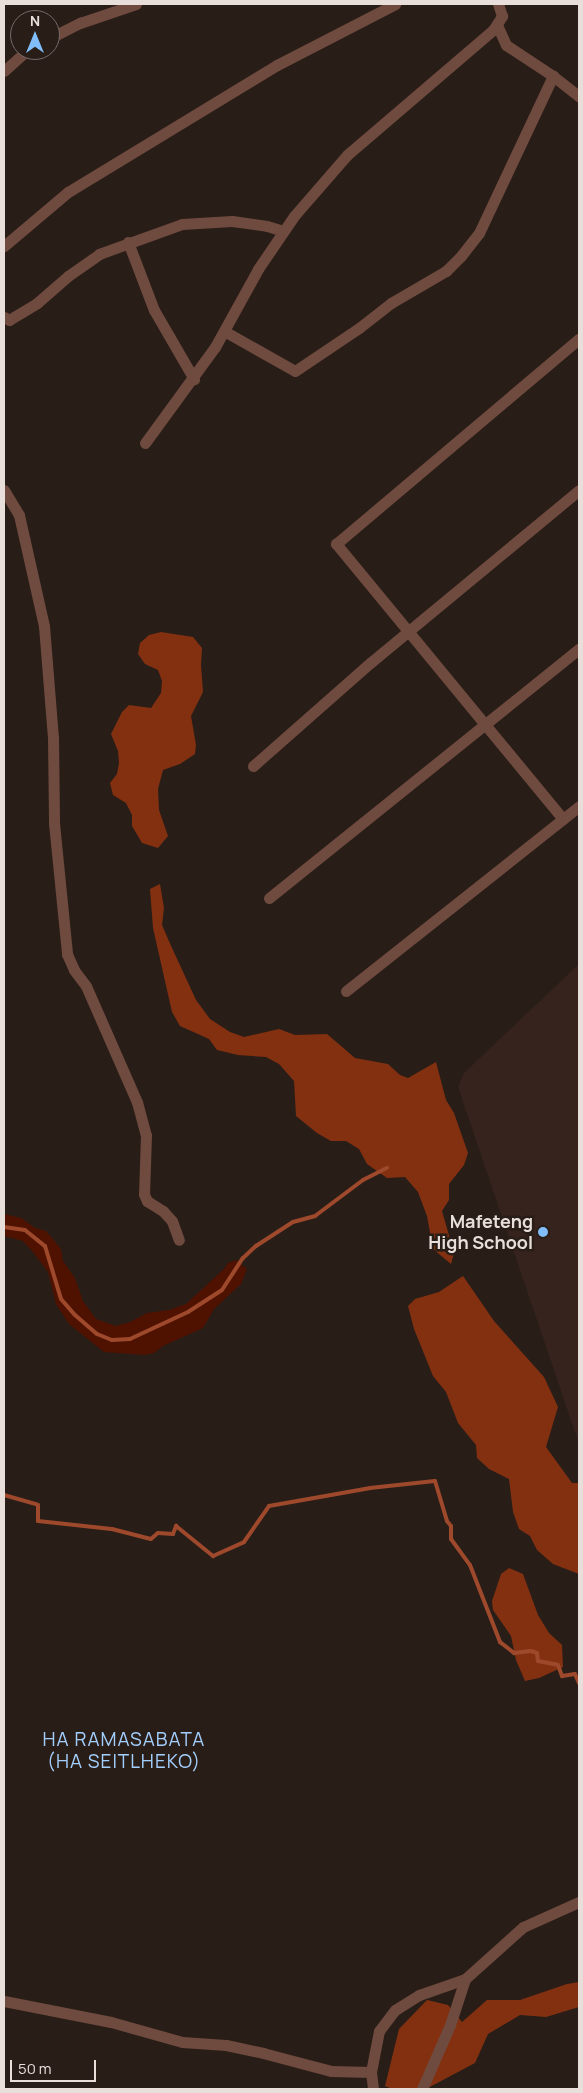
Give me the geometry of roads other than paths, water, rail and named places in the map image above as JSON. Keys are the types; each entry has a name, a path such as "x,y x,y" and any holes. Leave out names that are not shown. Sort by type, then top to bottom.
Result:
{"street":[{"path":"60,33 80,23 136,4"},
{"path":"4,246 68,192 278,65 395,4"},
{"path":"145,443 194,379 224,331 258,269 294,216 347,155 468,54 497,25 502,16 498,4"},
{"path":"497,25 506,45 553,76 579,96"},
{"path":"4,71 16,60"},
{"path":"224,331 295,371 359,328 391,303 446,271 479,233 553,76"},
{"path":"4,317 9,320 37,303 68,276 100,254 128,242 182,224 232,221 267,226 284,231"},
{"path":"128,242 154,310 194,379"},
{"path":"563,819 336,544 579,339"},
{"path":"4,490 20,515 44,626 52,737 54,823 66,954 74,970 86,986 137,1102 146,1135 144,1194 147,1201 163,1211 172,1221 179,1240"},
{"path":"253,766 408,632 579,490"},
{"path":"269,898 486,725 579,648"},
{"path":"346,991 579,806"},
{"path":"373,2089 372,2072 379,2031 395,2010 419,1996 465,1979 523,1927 579,1902"},
{"path":"422,2089 450,2025 465,1979"},
{"path":"4,2001 111,2022 182,2042 226,2045 331,2071 372,2072"}],"waterway":[{"path":"4,1227 25,1230 45,1246 61,1299 75,1315 97,1334 112,1340 130,1339 188,1312 222,1290 243,1258 256,1246 293,1222 315,1216 363,1180 387,1168"},
{"path":"4,1495 38,1505 38,1521 112,1529 151,1539 158,1533 173,1534 176,1526 213,1556 244,1542 269,1506 370,1488 435,1481 447,1521 451,1526 451,1539 470,1565 500,1642 514,1653 531,1651 537,1653 538,1661 558,1665 562,1676 575,1674 579,1683"}],"place":[{"name":"Mafeteng High School","path":"543,1232"}],"district":[{"name":"HA RAMASABATA (HA SEITLHEKO)","path":"124,1751"}]}
